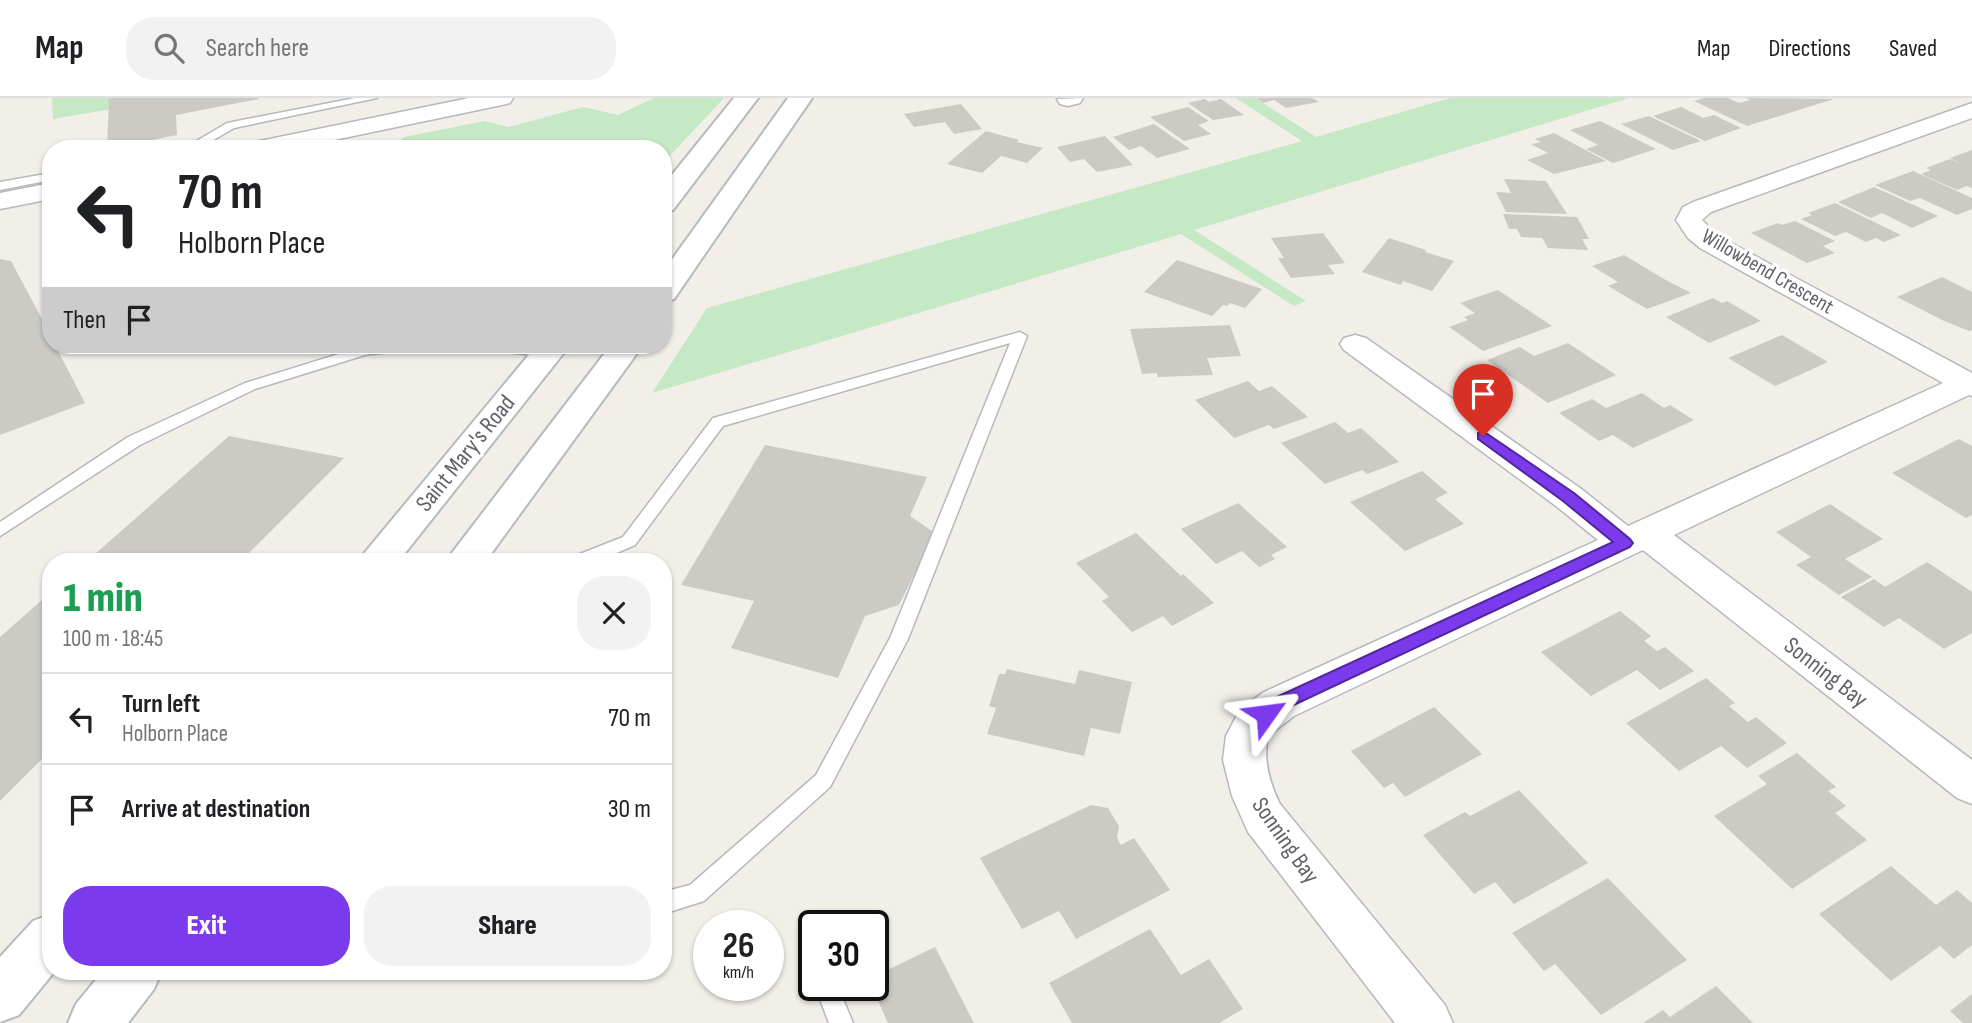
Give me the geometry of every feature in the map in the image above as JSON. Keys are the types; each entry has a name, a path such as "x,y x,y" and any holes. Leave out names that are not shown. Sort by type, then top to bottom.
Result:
{"main road":[{"path":"672,193 746,98"},
{"path":"672,280 800,98"},
{"name":"Saint Mary's Road","path":"383,553 546,354"},
{"path":"480,553 621,354"},
{"path":"0,996 42,948"},
{"path":"95,1023 129,980"}],"street":[{"path":"299,140 502,98"},
{"name":"Willowbend Crescent","path":"1970,384 1709,242 1697,232 1689,220 1692,213 1702,207 1972,110"},
{"path":"0,201 42,193"},
{"path":"1355,344 1568,497 1635,538"},
{"name":"Sonning Bay","path":"1427,1023 1264,818 1248,784 1244,752 1253,724 1279,704 1970,384"},
{"name":"Sonning Bay","path":"1635,538 1972,785"}],"lane":[{"path":"205,140 231,125 372,98"},
{"path":"0,186 42,178"},
{"path":"600,553 629,541 718,422 1020,336 899,639 823,781 696,894 672,901"},
{"path":"0,530 134,440 250,386 353,354"}],"green space":[{"path":"52,98 116,98 112,109 53,119"},
{"path":"654,98 724,98 672,153 672,140 401,140 404,137 485,121 509,127 583,107 618,115"},
{"path":"1236,98 1255,98 1316,137 1450,98 1629,98 1194,230 1306,301 1294,306 1181,234 652,393 707,308 1302,141"}],"building":[{"path":"109,98 259,99 176,115 177,135 152,140 107,140"},
{"path":"1256,98 1312,98 1319,102 1286,108 1274,100 1263,103"},
{"path":"1704,98 1728,98 1739,103 1750,100 1746,98 1834,99 1747,126 1694,101"},
{"path":"1205,99 1209,102 1221,99 1244,115 1213,120 1188,103"},
{"path":"961,104 982,129 954,134 945,122 914,127 904,114"},
{"path":"1188,107 1209,121 1198,125 1211,134 1184,141 1150,117"},
{"path":"1681,107 1703,118 1714,115 1741,128 1705,141 1653,116"},
{"path":"1649,116 1701,141 1673,150 1621,124"},
{"path":"1600,121 1656,149 1613,163 1586,149 1598,145 1570,130"},
{"path":"1154,124 1190,149 1157,158 1141,146 1129,150 1113,137"},
{"path":"986,131 1043,148 1027,163 1001,156 982,173 947,164"},
{"path":"1554,133 1606,161 1554,174 1527,160 1548,153 1531,144 1541,142 1535,139"},
{"path":"1105,136 1133,165 1097,172 1084,159 1070,162 1057,147"},
{"path":"1972,150 1972,188 1967,186 1957,190 1921,174 1931,170 1926,168 1950,159 1960,163 1950,158"},
{"path":"1913,171 1972,198 1972,209 1957,215 1920,198 1910,201 1875,185"},
{"path":"1504,179 1546,181 1567,214 1506,212 1496,192 1511,193"},
{"path":"1874,187 1938,216 1912,228 1882,213 1871,218 1838,202"},
{"path":"1835,203 1901,235 1884,242 1876,238 1866,242 1846,232 1835,236 1801,219 1812,215 1808,213"},
{"path":"1503,214 1577,217 1589,239 1582,239 1588,250 1548,248 1542,238 1521,237 1517,229 1509,229"},
{"path":"1795,221 1835,241 1823,246 1835,253 1807,263 1751,233 1778,223 1782,225"},
{"path":"1323,233 1345,263 1328,265 1335,274 1291,278 1278,258 1284,258 1271,238"},
{"path":"1389,238 1454,261 1432,291 1403,281 1401,285 1362,272"},
{"path":"1624,255 1691,293 1647,309 1608,286 1618,282 1592,266"},
{"path":"0,259 11,261 42,319 42,354 60,354 85,403 0,435"},
{"path":"1177,260 1262,289 1245,308 1230,303 1223,305 1212,316 1144,292"},
{"path":"1942,277 1972,292 1972,330 1942,320 1897,297"},
{"path":"1498,290 1552,326 1483,351 1449,327 1468,320 1464,317 1475,313 1460,303"},
{"path":"1713,298 1722,303 1727,301 1761,321 1709,343 1666,317"},
{"path":"1230,325 1241,356 1207,358 1213,375 1157,377 1157,373 1142,374 1130,329"},
{"path":"1782,335 1828,362 1775,386 1728,358"},
{"path":"1568,343 1616,375 1548,403 1487,360 1520,347 1534,356"},
{"path":"1248,381 1259,391 1272,386 1308,417 1274,429 1269,425 1234,438 1195,400"},
{"path":"1642,393 1664,408 1670,405 1694,420 1633,448 1613,435 1599,441 1559,413 1592,399 1606,408"},
{"path":"1335,422 1348,433 1361,428 1399,462 1367,474 1362,470 1325,484 1281,443"},
{"path":"229,436 344,458 249,553 96,553"},
{"path":"1959,439 1972,446 1972,515 1966,518 1892,473"},
{"path":"765,445 927,477 910,516 935,533 899,605 865,616 838,678 731,648 754,601 681,585"},
{"path":"1422,471 1448,493 1435,499 1464,524 1405,551 1350,502"},
{"path":"1238,503 1287,547 1271,555 1275,559 1259,567 1242,551 1216,564 1181,529"},
{"path":"1830,504 1883,539 1845,559 1872,577 1839,595 1796,565 1811,557 1776,532"},
{"path":"1136,533 1214,603 1172,626 1163,616 1132,632 1102,601 1109,597 1076,563"},
{"path":"1927,562 1972,592 1972,633 1944,649 1899,618 1884,627 1841,597 1874,579 1885,587"},
{"path":"42,600 42,759 0,801 0,637"},
{"path":"1620,611 1651,636 1644,641 1657,651 1665,647 1694,671 1660,690 1637,670 1591,696 1541,652"},
{"path":"1007,669 1075,684 1079,670 1132,682 1120,734 1091,728 1084,756 987,734 996,708 989,706 999,674 1005,674"},
{"path":"1706,678 1735,703 1729,706 1748,722 1756,717 1787,743 1747,768 1721,746 1679,771 1626,723"},
{"path":"1434,707 1482,754 1405,797 1393,783 1384,788 1351,751"},
{"path":"1797,753 1836,787 1828,791 1846,806 1835,813 1867,840 1792,889 1714,816 1767,784 1758,776"},
{"path":"1519,790 1588,863 1514,904 1495,882 1474,894 1423,835 1465,812 1470,816"},
{"path":"1091,805 1108,808 1119,826 1117,838 1121,845 1134,838 1170,890 1076,939 1059,911 1022,929 980,858"},
{"path":"1891,866 1936,905 1957,890 1972,903 1972,945 1954,959 1940,946 1891,981 1819,914"},
{"path":"1608,878 1687,960 1601,1015 1555,964 1544,971 1512,933"},
{"path":"1150,929 1181,975 1209,959 1243,1009 1219,1023 1072,1023 1049,983"},
{"path":"935,947 974,1023 888,1023 878,1001 889,1001 889,969"},
{"path":"1716,986 1753,1023 1643,1023 1663,1010 1670,1017"},
{"path":"1972,994 1972,1023 1963,1023 1950,1011"}],"route":[{"path":"1266,714 1279,704 1625,543 1568,497 1483,436"}]}
